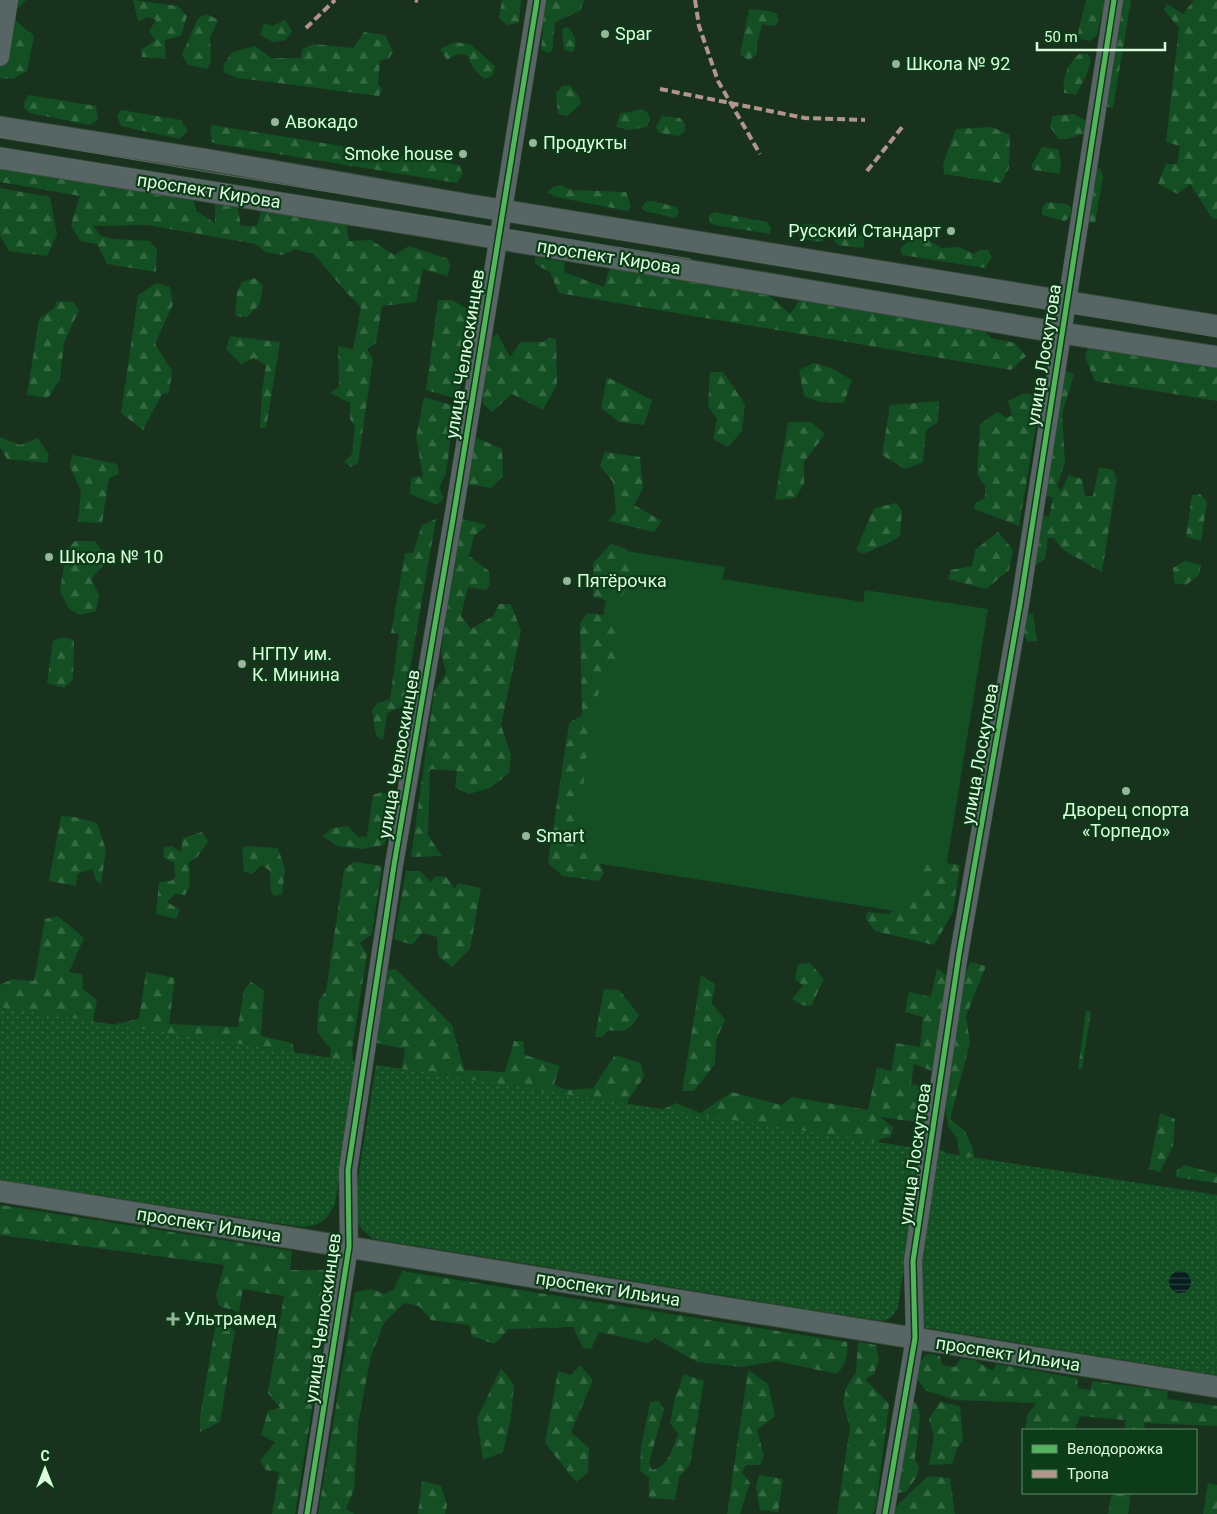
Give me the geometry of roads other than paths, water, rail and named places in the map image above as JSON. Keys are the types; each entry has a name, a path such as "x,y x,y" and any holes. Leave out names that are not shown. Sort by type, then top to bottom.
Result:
{"street":[{"path":"0,57 9,0"},
{"name":"улица Челюскинцев","path":"307,1514 350,1247 348,1170 394,865 537,0"},
{"name":"улица Лоскутова","path":"885,1514 914,1338 913,1261 921,1217 932,1131 959,954 1020,604 1114,0"},
{"name":"проспект Кирова","path":"0,127 1217,326"},
{"name":"проспект Кирова","path":"0,158 1217,357"},
{"name":"проспект Ильича","path":"0,1191 1217,1387"}],"water":[{"path":"1180,1271 1188,1274 1191,1282 1188,1290 1180,1293 1172,1290 1169,1282 1172,1274"}],"tram line":[{"path":"0,137 1217,337"},
{"path":"0,148 691,259"}],"place":[{"name":"Spar","path":"605,34"},
{"name":"Школа № 92","path":"896,64"},
{"name":"Авокадо","path":"275,122"},
{"name":"Продукты","path":"533,143"},
{"name":"Smoke house","path":"463,154"},
{"name":"Русский Стандарт","path":"951,231"},
{"name":"Школа № 10","path":"49,557"},
{"name":"Пятёрочка","path":"567,581"},
{"name":"НГПУ им. К. Минина","path":"242,664"},
{"name":"Дворец спорта «Торпедо»","path":"1126,791"},
{"name":"Smart","path":"526,836"},
{"name":"Ультрамед","path":"173,1319"}]}
